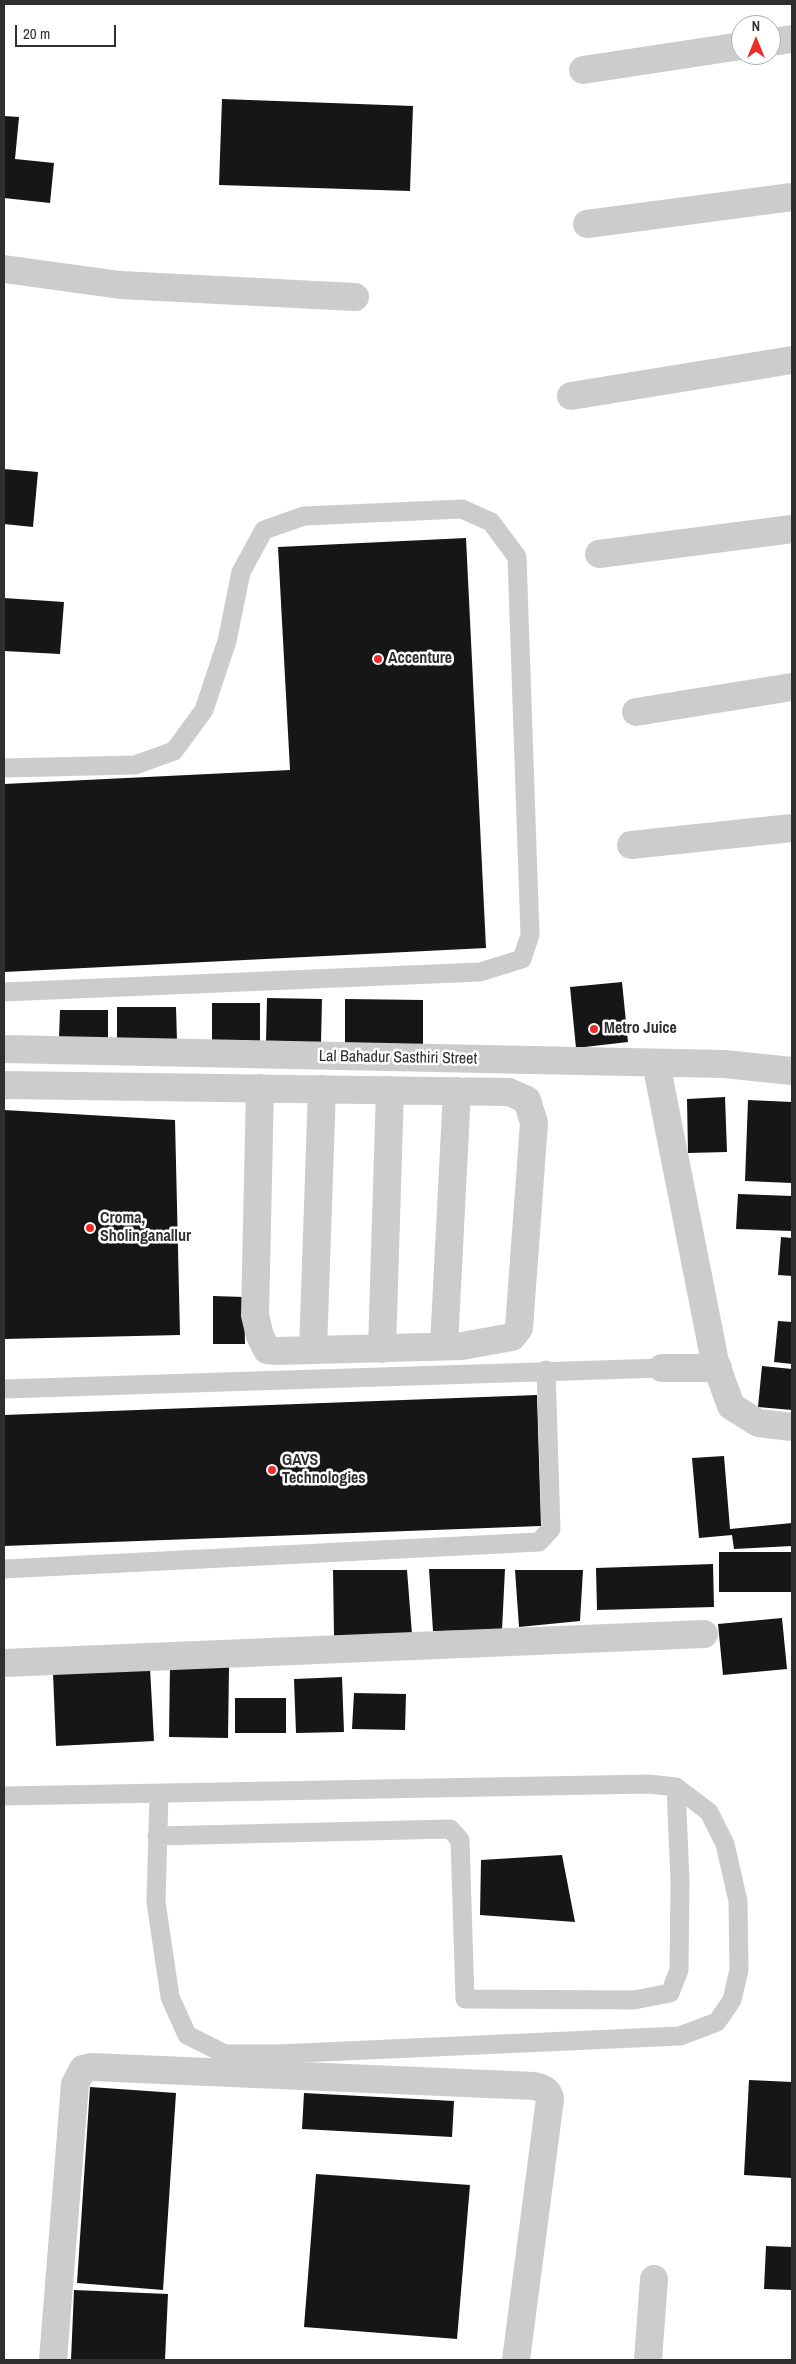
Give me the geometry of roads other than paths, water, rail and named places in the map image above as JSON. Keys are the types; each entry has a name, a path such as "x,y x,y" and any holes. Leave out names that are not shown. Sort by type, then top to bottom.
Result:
{"street":[{"path":"583,70 731,48"},
{"path":"587,224 792,197"},
{"path":"4,269 120,285 355,297"},
{"path":"571,396 792,360"},
{"path":"600,554 792,529"},
{"path":"636,712 792,687"},
{"path":"631,844 792,828"},
{"name":"Lal Bahadur Sasthiri Street","path":"4,1049 724,1064 792,1071"},
{"path":"656,1063 718,1368 731,1406 758,1423 792,1427"},
{"path":"4,1085 260,1088 509,1092 526,1100 534,1123 519,1328 512,1337 462,1346 267,1350 260,1336 255,1315 260,1088"},
{"path":"313,1350 322,1089"},
{"path":"382,1349 390,1090"},
{"path":"444,1346 458,1091"},
{"path":"662,1368 718,1368"},
{"path":"4,1663 704,1634"},
{"path":"53,2360 75,2084 84,2070 92,2067 534,2086 549,2092 550,2099 516,2360"},
{"path":"648,2360 654,2279"}],"lane":[{"path":"4,768 135,765 174,751 204,710 227,641 241,572 264,530 304,516 462,509 491,522 517,557 530,935 522,959 480,972 4,992"},
{"path":"4,1389 546,1370 662,1368"},
{"path":"4,1569 539,1542 551,1529 546,1370"},
{"path":"4,1796 159,1795 649,1784 676,1787 709,1812 725,1844 738,1901 739,1970 732,2000 717,2022 680,2036 278,2054 225,2054 187,2034 170,1997 156,1902 159,1795"},
{"path":"158,1836 450,1829 460,1840 465,1999 634,2000 670,1993 679,1970 680,1881 676,1787"}],"place":[{"name":"Accenture","path":"378,659"},
{"name":"Metro Juice","path":"594,1029"},
{"name":"Croma, Sholinganallur","path":"90,1228"},
{"name":"GAVS Technologies","path":"272,1470"}]}
